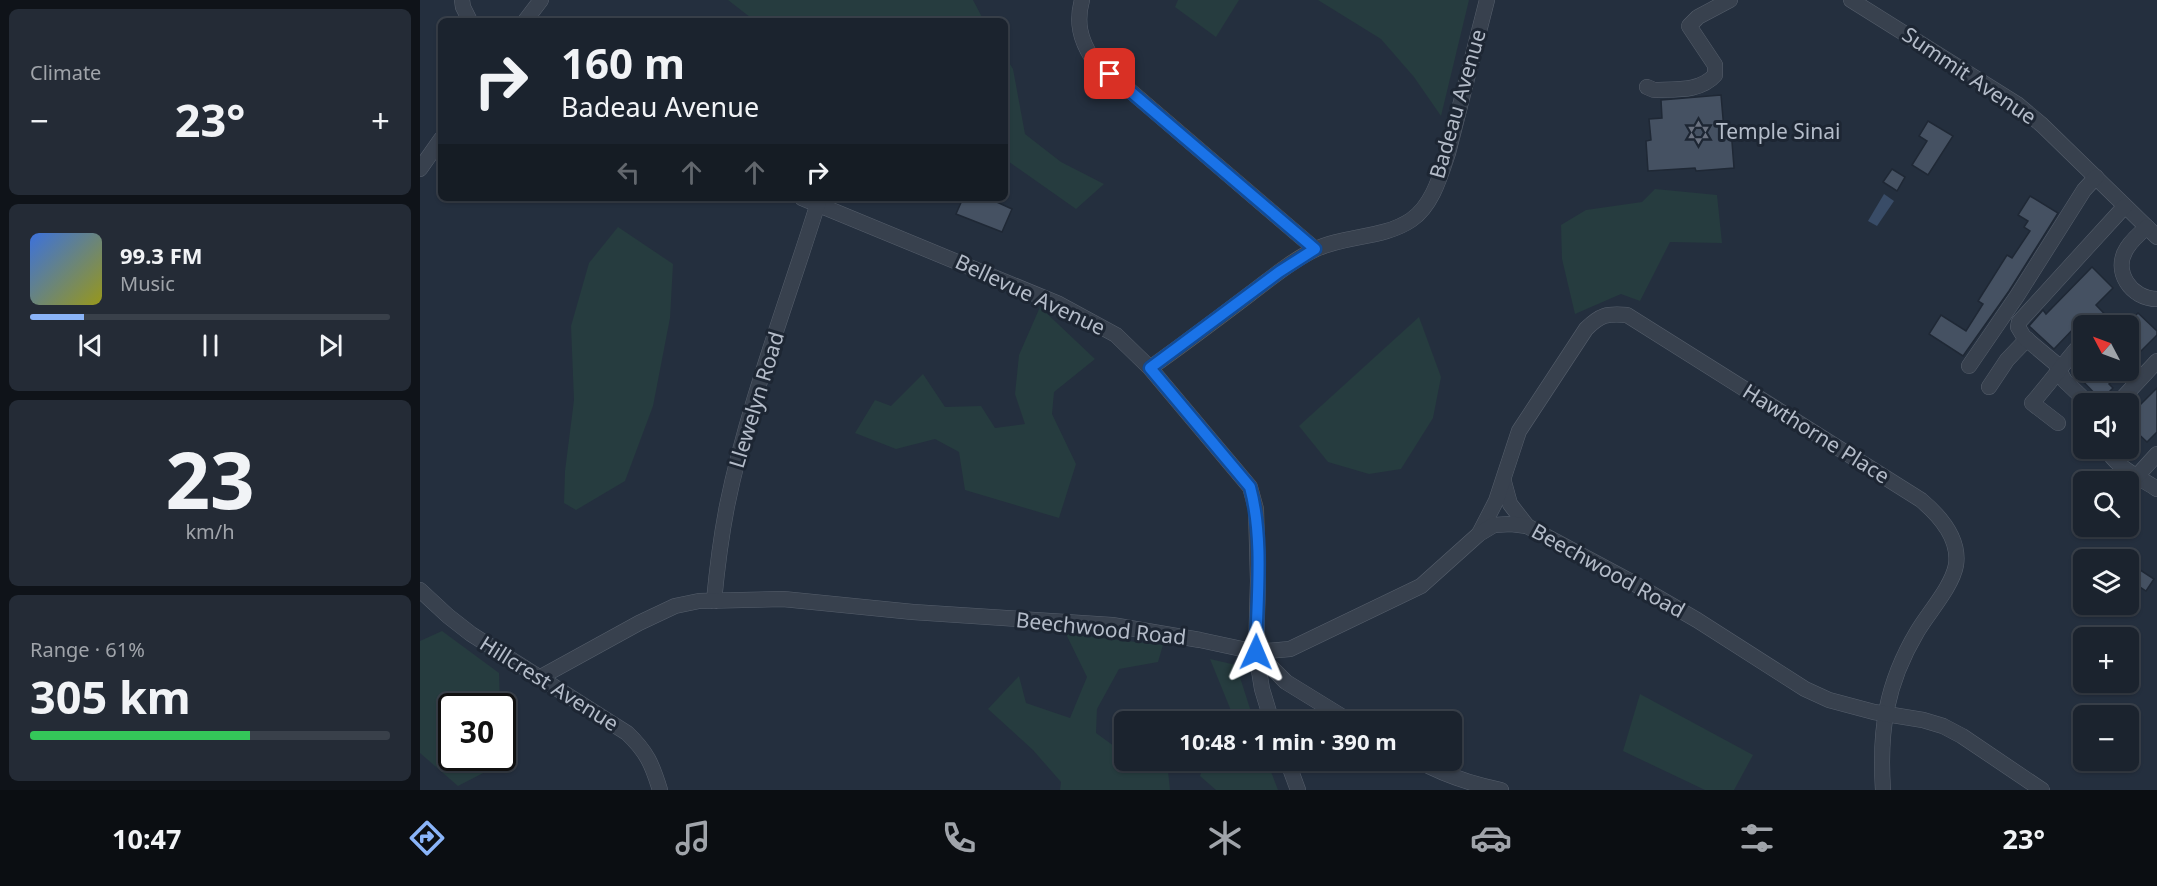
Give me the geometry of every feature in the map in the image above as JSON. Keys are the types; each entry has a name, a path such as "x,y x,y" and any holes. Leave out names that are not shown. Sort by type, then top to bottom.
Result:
{"street":[{"path":"462,0 468,18"},
{"path":"527,18 541,0"},
{"path":"1083,0 1078,21 1080,32 1092,58 1315,249"},
{"name":"Badeau Avenue","path":"1150,368 1279,272 1315,249 1395,228 1410,221 1419,213 1430,198 1448,153 1487,0"},
{"path":"1647,87 1654,90 1701,87 1715,75 1715,65 1689,26 1698,16 1730,0"},
{"name":"Summit Avenue","path":"1851,0 2017,104 2042,125 2152,232"},
{"path":"420,169 438,143"},
{"path":"1969,366 2017,296 2084,190 2096,177"},
{"name":"Bellevue Avenue","path":"812,201 1059,304 1116,334 1150,368 1250,487 1256,509 1258,581 1256,652 1262,689 1269,711"},
{"name":"Llewelyn Road","path":"714,601 720,544 740,452 760,382 818,203"},
{"path":"2078,393 2065,381 2055,363 2020,333 2019,322 2125,206"},
{"path":"2152,232 2127,248 2121,260 2121,270 2132,290 2142,296 2157,299"},
{"name":"Hawthorne Place","path":"1479,534 1493,509 1519,431 1586,329 1597,318 1612,314 1627,315 1921,500 1940,516 1950,534 1956,549 1956,566 1942,595 1917,631 1906,652 1888,699 1882,766 1883,790"},
{"path":"1989,387 2007,360 2027,339"},
{"path":"2058,423 2032,404 2073,353"},
{"path":"2127,393 2157,361"},
{"path":"2139,474 2157,454"},
{"path":"2113,459 2130,471"},
{"path":"2139,477 2157,489"},
{"path":"1503,482 1510,504 1527,526"},
{"name":"Beechwood Road","path":"539,678 639,623 675,606 699,601 783,600 913,612 1112,625 1256,652 1290,649 1421,586 1479,534 1494,525 1511,524 1527,526 1668,603 1804,689 1829,700 1943,726 1962,736 2042,790"},
{"name":"Hillcrest Avenue","path":"420,590 471,634 627,733 643,748 652,763 660,790"},
{"path":"1256,652 1286,682 1333,711"},
{"path":"1291,771 1298,790"},
{"path":"1437,771 1470,783 1501,790"}],"green space":[{"path":"728,0 973,0 982,18 817,17 751,18"},
{"path":"1178,0 1239,0 1216,37 1175,7"},
{"path":"1318,0 1469,0 1441,116 1414,77 1381,39"},
{"path":"1008,61 1013,69 1025,134 1061,162 1104,184 1076,209 1008,161"},
{"path":"1655,189 1717,195 1722,243 1670,242 1640,301 1621,294 1575,314 1562,259 1561,225 1586,210 1642,202"},
{"path":"618,227 673,264 670,318 653,406 625,481 576,510 564,503 565,471 574,400 571,326 589,263"},
{"path":"1040,307 1095,359 1054,392 1052,414 1076,464 1059,518 965,490 959,452 935,439 896,449 855,433 875,400 891,406 923,374 945,407 981,406 995,428 1025,424 1015,394 1019,355"},
{"path":"1419,317 1441,377 1433,418 1401,469 1369,474 1328,462 1299,426"},
{"path":"442,631 499,673 500,693 438,693 438,769 420,753 420,641"},
{"path":"1066,634 1163,645 1158,662 1119,669 1097,709 1096,733 1114,746 1114,771 1168,771 1170,790 1060,790 1061,782 1033,750 988,709 1019,676 1026,703 1070,718 1087,677"},
{"path":"1210,659 1236,665 1251,711 1231,711"},
{"path":"1640,694 1753,755 1734,790 1705,790 1623,751"},
{"path":"441,771 487,771 458,786"},
{"path":"1202,771 1271,771 1278,790 1216,790 1200,776"}],"water":[{"path":"1884,194 1894,201 1877,226 1868,221"}],"building":[{"name":"Temple Sinai","path":"1721,95 1724,130 1731,129 1734,168 1648,171 1646,141 1651,140 1649,119 1662,118 1661,100"},
{"path":"1928,121 1953,136 1928,175 1912,165 1927,141 1919,136"},
{"path":"1892,169 1905,177 1897,191 1883,182"},
{"path":"2030,196 2058,213 2009,291 1963,356 1929,334 1941,315 1966,331 1983,304 1978,301 2007,255 2012,258 2030,231 2024,227 2028,221 2018,215"},
{"path":"962,201 995,201 1012,209 1002,232 956,214"},
{"path":"2092,267 2113,288 2096,305 2106,315 2073,315 2073,329 2054,349 2029,326 2043,310 2046,314"},
{"path":"2138,313 2157,331 2157,335 2139,353 2139,315 2136,315"},
{"path":"2083,381 2112,381 2109,384 2113,388 2108,393 2094,393"},
{"path":"2157,388 2157,432 2147,442 2139,434 2140,405"},
{"path":"2139,569 2154,579 2146,591 2139,586"}],"place":[{"name":"Temple Sinai","path":"1698,132"}],"route":[{"path":"1110,74 1315,249 1279,272 1150,368 1250,487 1256,509 1258,581 1256,652"}]}
